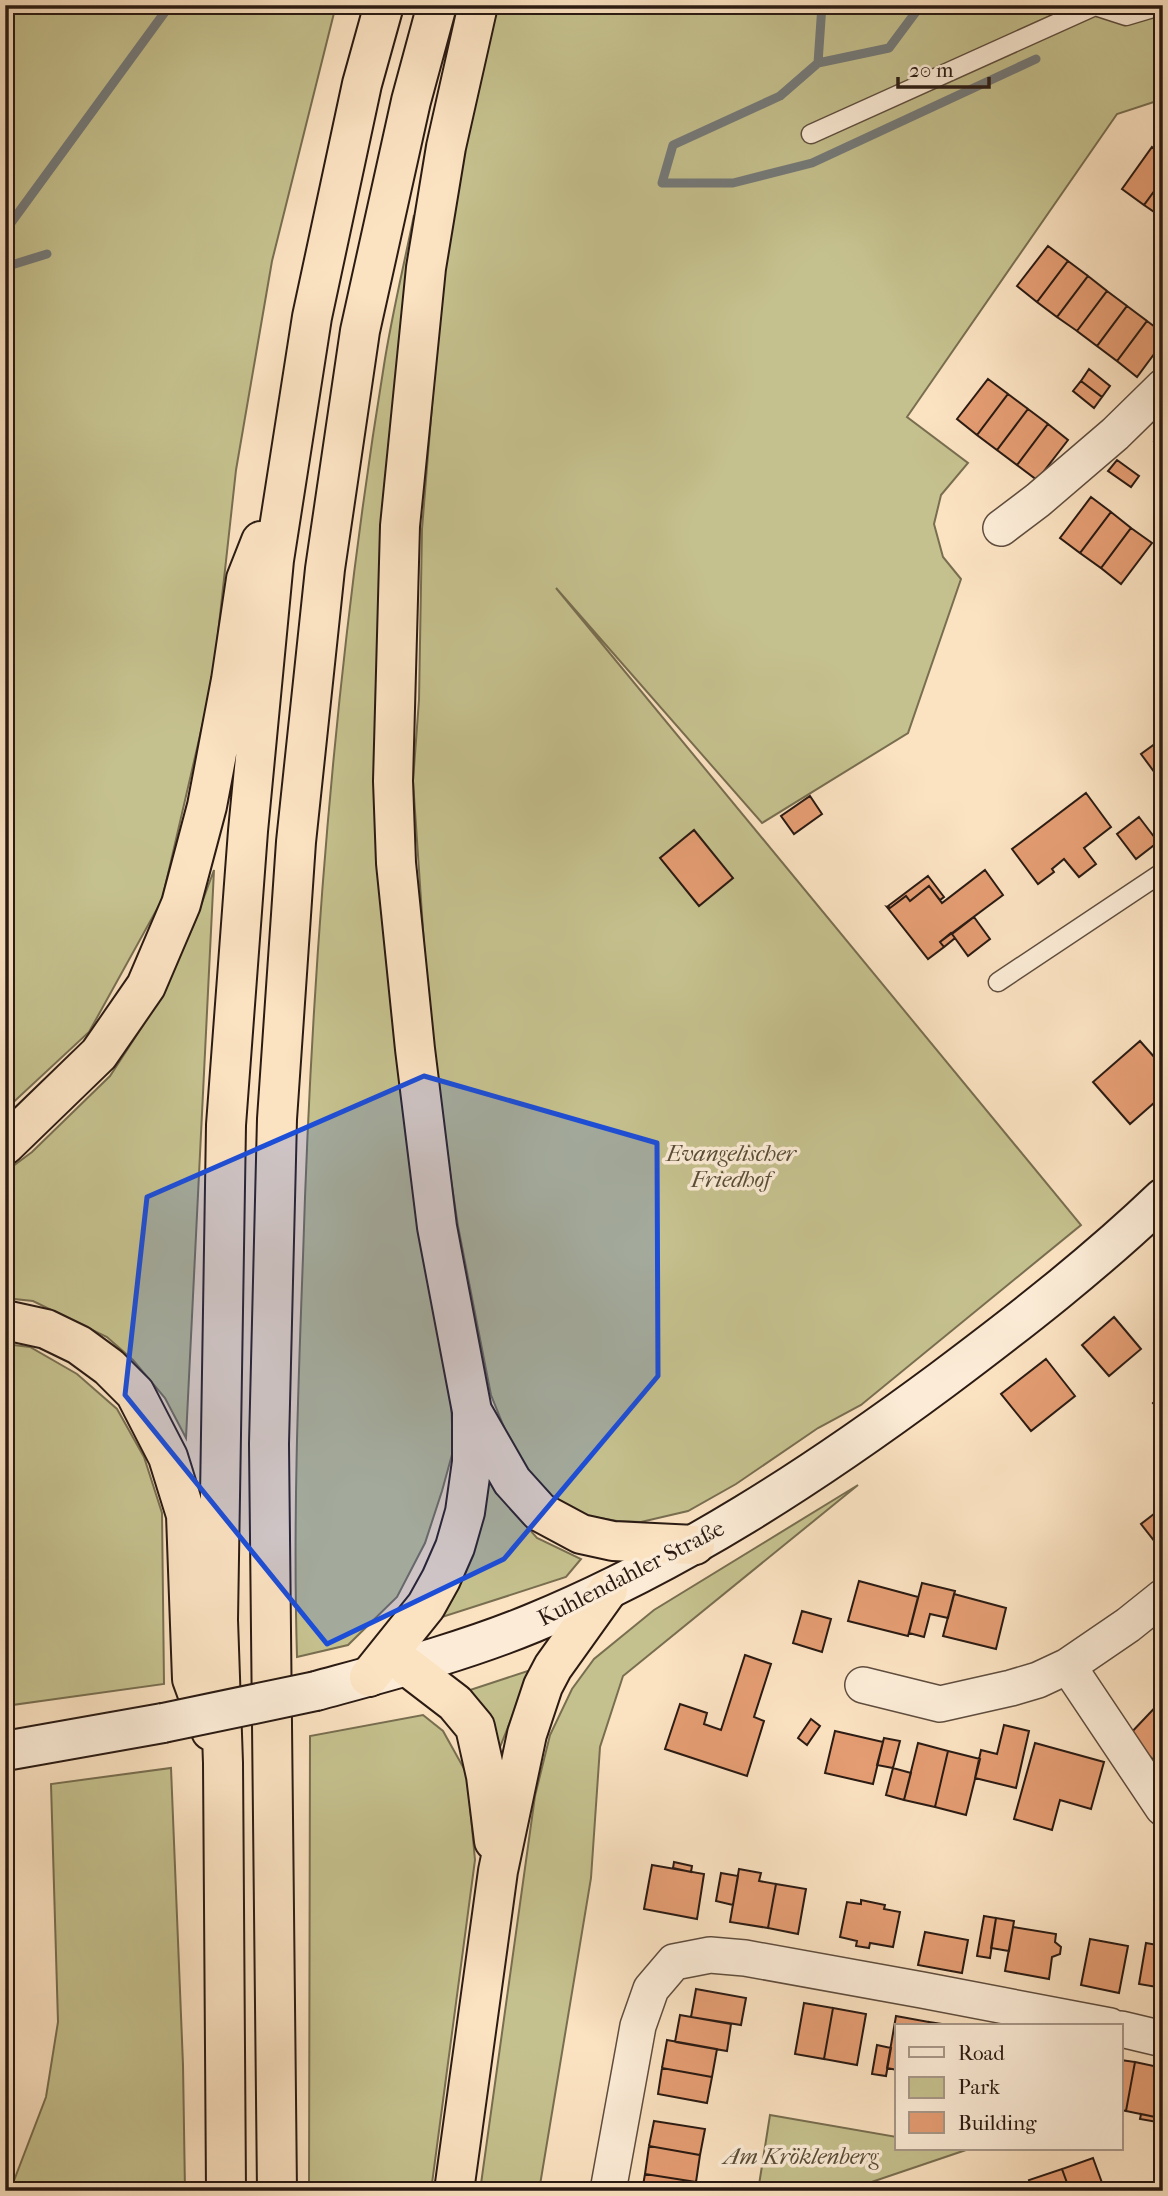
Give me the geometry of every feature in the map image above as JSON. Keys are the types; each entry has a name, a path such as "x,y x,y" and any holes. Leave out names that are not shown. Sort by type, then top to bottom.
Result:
{"highway":[{"path":"226,2191 223,1763 218,1620 226,1125 249,817 274,560 312,317 362,84 384,5"},
{"path":"277,2191 269,1444 277,1119 296,842 325,569 360,331 411,101 437,5"},
{"path":"369,1677 425,1606 441,1579 455,1547 465,1512 472,1462 472,1411 435,1214 415,1049 397,876 393,781 400,526 425,282 446,147 478,5"},
{"path":"5,1145 99,1054 146,986 181,904 207,806 231,680 246,579 286,477"},
{"path":"5,1320 46,1329 79,1346 109,1367 135,1393 168,1457 186,1515 192,1679 223,1763"},
{"path":"472,1411 512,1481 540,1512 581,1534 613,1541 695,1545"},
{"path":"454,2191 499,1871 527,1734 543,1686 553,1667 608,1590"},
{"path":"408,1667 455,1703 475,1727 486,1776 499,1871"}],"main road":[{"name":"Kuhlendahler Straße","path":"5,1751 163,1723 408,1667 531,1624 608,1590 695,1545 755,1509 879,1426 982,1350 1087,1265 1163,1198"}],"street":[{"path":"1001,528 1115,434 1163,387"},
{"path":"863,1685 940,1703 1011,1688 1038,1680 1068,1666 1163,1597"},
{"path":"1068,1666 1163,1808"},
{"path":"608,2191 638,2026 651,1989 674,1962 710,1955 745,1958 1100,2024"},
{"path":"1122,2029 1163,2039"}],"lane":[{"path":"811,134 1094,6 1126,16 1163,5"},
{"path":"998,982 1163,872"}],"highlighted area":[{"path":"424,1076 657,1143 658,1376 504,1559 327,1644 125,1395 147,1197"}],"green space":[{"path":"5,5 336,5 272,261 236,470 213,679 162,900 89,1032 5,1110"},
{"name":"Evangelischer Friedhof","path":"497,5 1163,5 1163,99 1117,114 907,417 968,463 941,495 934,524 943,557 961,579 908,733 762,823 556,588 1081,1225 861,1405 818,1428 736,1484 688,1511 641,1522 588,1516 559,1503 540,1490 514,1452 491,1395 458,1226 431,1048 413,781 419,700 422,529 443,269 462,147"},
{"path":"414,215 398,360 379,661 451,1399 453,1451 425,1543 397,1597 348,1645 297,1657 297,1457 307,1145 329,809 352,586 367,475 387,346"},
{"path":"214,870 186,1438 165,1398 133,1360 107,1337 33,1301 5,1298 5,1172 32,1152 110,1076 162,996 194,924"},
{"path":"5,1344 30,1347 77,1374 117,1409 144,1457 162,1513 164,1684 5,1706"},
{"path":"488,1480 537,1538 581,1559 566,1577 436,1619"},
{"path":"858,1485 623,1676 600,1747 591,1878 539,2191 480,2191 535,1796 550,1735 572,1689 594,1659 654,1610"},
{"path":"534,1669 500,1747 482,1707 470,1690"},
{"path":"423,1715 443,1731 467,1774 475,1860 431,2191 309,2191 310,1736"},
{"path":"171,1768 183,2065 185,2191 10,2191 46,2097 58,2022 51,1784"},
{"name":"Am Kröklenberg","path":"770,2115 895,2137 895,2150 966,2150 845,2191 758,2191"}],"building":[{"path":"1152,147 1163,155 1163,179 1144,205 1122,189"},
{"path":"1163,179 1163,218 1144,205"},
{"path":"1048,246 1068,261 1037,302 1017,286"},
{"path":"1068,261 1088,276 1057,317 1037,302"},
{"path":"1088,276 1107,291 1077,331 1057,317"},
{"path":"1107,291 1127,306 1097,346 1077,331"},
{"path":"1127,306 1147,321 1117,361 1097,346"},
{"path":"1147,321 1163,333 1163,342 1137,377 1117,361"},
{"path":"1089,369 1110,386 1102,397 1081,381"},
{"path":"988,379 1008,394 977,435 957,419"},
{"path":"1081,381 1102,397 1094,408 1073,391"},
{"path":"1008,394 1028,409 997,450 977,435"},
{"path":"1028,409 1048,424 1017,465 997,450"},
{"path":"1048,424 1068,440 1037,480 1017,465"},
{"path":"1163,429 1163,448 1154,441"},
{"path":"1117,460 1139,476 1131,487 1108,471"},
{"path":"1091,497 1111,512 1080,553 1060,538"},
{"path":"1111,512 1131,528 1101,568 1080,553"},
{"path":"1131,528 1152,543 1121,584 1101,568"},
{"path":"1163,738 1163,784 1141,754"},
{"path":"1086,793 1111,827 1084,848 1096,864 1079,877 1064,859 1052,869 1054,872 1038,884 1012,849"},
{"path":"810,796 822,814 794,834 781,816"},
{"path":"1139,817 1158,842 1136,859 1117,834"},
{"path":"694,830 733,878 699,906 660,858"},
{"path":"985,870 1003,895 940,942 944,947 928,959 887,907 890,908 906,896 910,901 929,886 942,903"},
{"path":"928,876 944,897 940,900 929,886 910,901 906,896 890,908 888,906"},
{"path":"974,917 990,939 968,956 952,934"},
{"path":"951,933 955,938 944,947 940,942"},
{"path":"1140,1041 1163,1067 1163,1095 1130,1124 1093,1082"},
{"path":"1114,1317 1141,1349 1109,1376 1082,1345"},
{"path":"1046,1359 1075,1396 1031,1431 1001,1394"},
{"path":"1163,1394 1163,1414 1153,1403"},
{"path":"1163,1507 1163,1544 1159,1547 1141,1524"},
{"path":"859,1581 918,1597 908,1636 848,1621"},
{"path":"922,1583 955,1591 948,1618 930,1614 924,1637 909,1633"},
{"path":"954,1594 1006,1608 996,1649 943,1636"},
{"path":"802,1611 831,1619 822,1652 793,1643"},
{"path":"745,1655 771,1664 754,1717 764,1721 747,1776 665,1749 680,1704 707,1713 704,1724 721,1730"},
{"path":"1163,1699 1163,1767 1162,1768 1128,1736"},
{"path":"811,1719 820,1726 807,1745 798,1738"},
{"path":"1004,1725 1029,1731 1016,1788 975,1778 981,1750 997,1754"},
{"path":"835,1731 883,1742 873,1784 825,1773"},
{"path":"884,1738 900,1741 893,1768 877,1765"},
{"path":"918,1743 948,1751 935,1807 904,1800"},
{"path":"1035,1743 1104,1762 1091,1809 1060,1800 1052,1830 1014,1819"},
{"path":"948,1751 980,1759 966,1815 935,1807"},
{"path":"893,1768 911,1773 904,1800 886,1795"},
{"path":"674,1862 692,1866 691,1872 673,1868"},
{"path":"652,1865 704,1874 697,1919 644,1909"},
{"path":"739,1869 761,1873 759,1881 776,1884 768,1928 730,1922"},
{"path":"721,1873 738,1876 733,1905 716,1901"},
{"path":"776,1884 806,1889 798,1934 768,1928"},
{"path":"861,1900 885,1905 884,1909 900,1912 893,1947 870,1943 869,1948 856,1946 857,1941 840,1937 847,1902 861,1904"},
{"path":"984,1916 996,1918 990,1958 977,1956"},
{"path":"996,1918 1014,1921 1009,1951 991,1948"},
{"path":"1013,1927 1056,1934 1055,1942 1061,1947 1060,1954 1052,1957 1049,1979 1005,1971"},
{"path":"925,1932 968,1940 962,1973 918,1965"},
{"path":"1090,1939 1128,1946 1119,1993 1081,1985"},
{"path":"1146,1943 1163,1946 1163,1988 1139,1984"},
{"path":"696,1989 746,1998 741,2025 691,2017"},
{"path":"804,2003 833,2008 824,2059 795,2054"},
{"path":"833,2008 866,2014 857,2065 824,2059"},
{"path":"680,2015 731,2024 727,2051 675,2042"},
{"path":"896,2016 929,2022 895,2024 895,2070 887,2068"},
{"path":"667,2040 717,2049 712,2077 662,2068"},
{"path":"877,2045 891,2048 886,2076 872,2074"},
{"path":"1122,2060 1135,2062 1126,2111 1122,2110"},
{"path":"1135,2062 1163,2068 1163,2105 1160,2118 1126,2111"},
{"path":"662,2068 712,2077 707,2103 658,2094"},
{"path":"1163,2105 1163,2123 1140,2119 1141,2114 1160,2118"},
{"path":"654,2121 705,2129 700,2155 649,2146"},
{"path":"649,2146 700,2155 696,2182 645,2174"},
{"path":"1093,2158 1105,2191 1070,2191 1062,2169"},
{"path":"1062,2169 1070,2191 1033,2191 1029,2180"},
{"path":"645,2174 696,2182 695,2191 642,2191"}],"waterway":[{"path":"5,231 170,5"},
{"path":"822,5 818,63 780,96 673,145 662,183 733,183 812,163 1036,59"},
{"path":"818,63 889,48 921,5"},
{"path":"5,267 47,254"}]}
